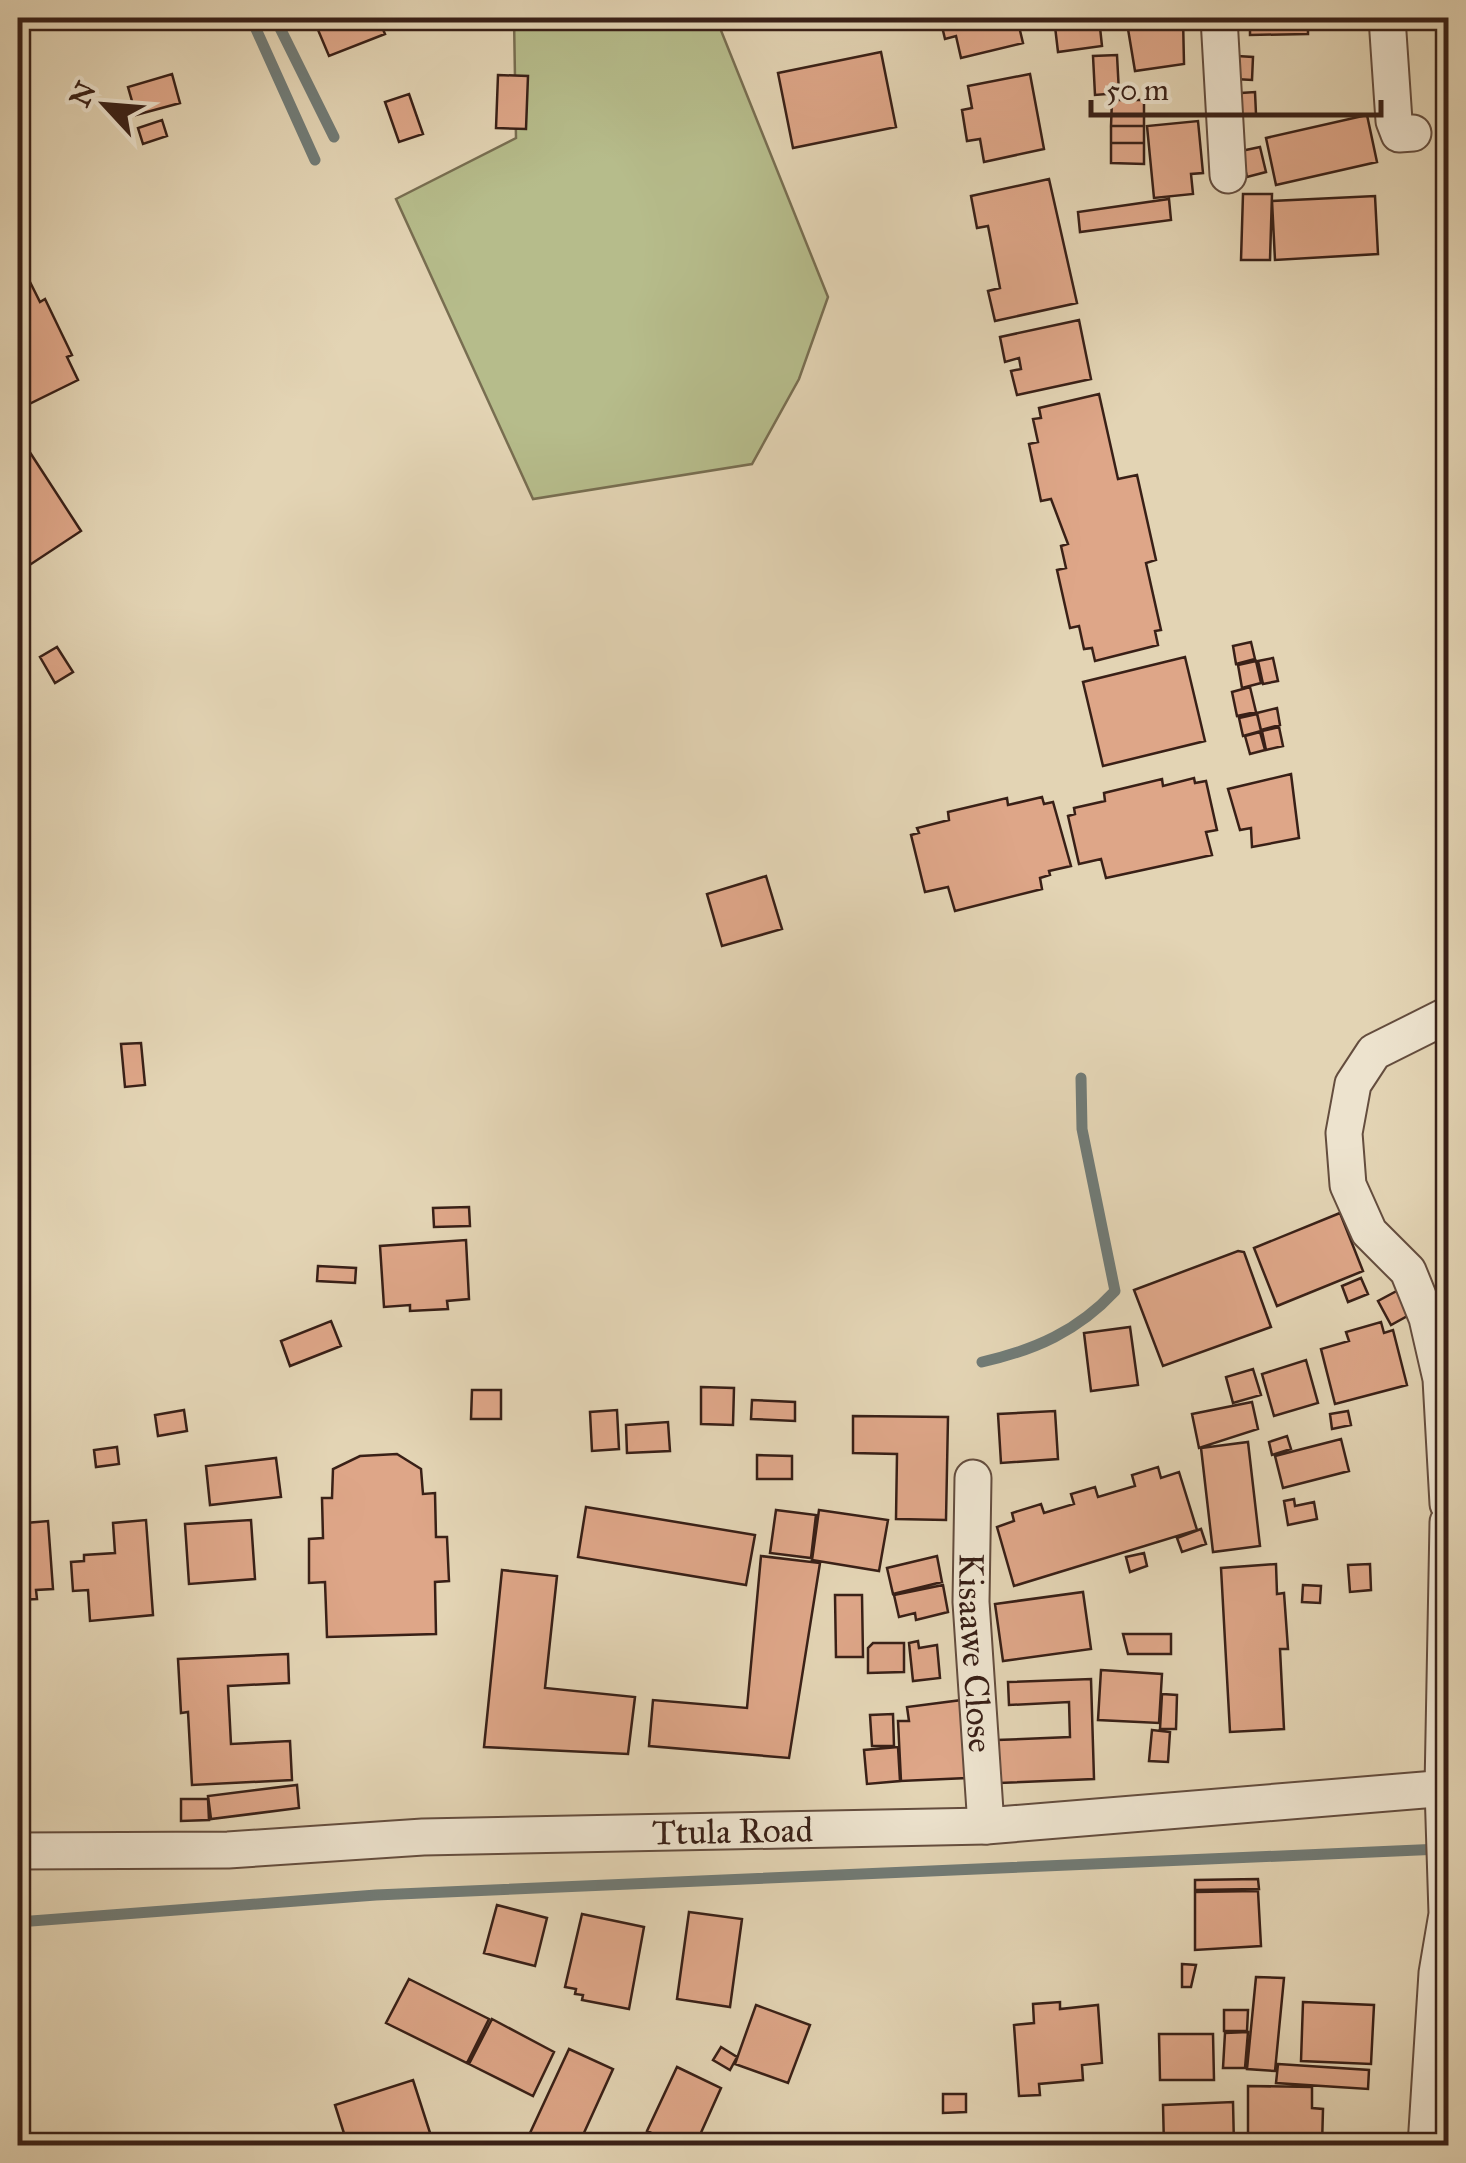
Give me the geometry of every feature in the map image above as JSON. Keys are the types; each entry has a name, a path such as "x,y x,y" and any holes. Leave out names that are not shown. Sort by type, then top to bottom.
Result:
{"street":[{"path":"1219,18 1228,175"},
{"path":"1386,18 1394,121 1399,134 1412,133"},
{"path":"1448,1015 1374,1052 1353,1084 1344,1133 1348,1185 1369,1232 1408,1270 1427,1318 1441,1379 1448,1504"},
{"name":"Kisaawe Close","path":"972,1478 971,1602 986,1826"},
{"path":"1426,2146 1437,1973 1447,1914 1448,1522"},
{"name":"Ttula Road","path":"18,1851 228,1850 422,1837 986,1826 1446,1788"}],"green space":[{"path":"514,18 716,18 828,297 799,379 752,464 533,499 396,199 516,138"}],"building":[{"path":"313,18 378,18 385,34 329,56"},
{"path":"940,18 1017,18 1023,43 961,58 956,36 945,39"},
{"path":"1054,18 1099,18 1102,46 1058,52"},
{"path":"1183,18 1184,64 1135,71 1127,23"},
{"path":"1250,18 1308,18 1308,34 1250,35"},
{"path":"881,52 896,127 793,148 778,73"},
{"path":"1117,55 1119,93 1095,95 1093,56"},
{"path":"1237,56 1253,57 1252,80 1235,79"},
{"path":"172,74 180,103 136,115 128,87"},
{"path":"1030,74 1044,149 984,162 980,139 967,141 962,110 972,108 968,86"},
{"path":"498,75 528,76 526,129 496,128"},
{"path":"1255,92 1256,114 1241,115 1241,93"},
{"path":"409,94 423,134 399,142 385,102"},
{"path":"1112,100 1144,100 1144,126 1111,126"},
{"path":"1367,115 1377,162 1276,185 1266,138"},
{"path":"162,120 167,136 143,144 138,128"},
{"path":"1198,121 1203,173 1191,174 1193,194 1154,198 1147,126"},
{"path":"1111,126 1144,126 1144,143 1111,143"},
{"path":"1111,143 1144,143 1144,164 1111,163"},
{"path":"1260,147 1266,172 1247,177 1241,151"},
{"path":"1049,179 1077,303 995,321 988,291 1000,288 988,226 977,228 971,196"},
{"path":"1243,194 1272,194 1270,260 1241,260"},
{"path":"1375,196 1378,254 1275,260 1272,201"},
{"path":"1169,199 1171,220 1080,232 1078,212"},
{"path":"29,280 40,302 45,299 72,355 67,357 78,380 25,406 18,391 18,286"},
{"path":"1079,320 1091,379 1017,395 1011,371 1021,369 1019,358 1005,362 1000,337"},
{"path":"1099,394 1118,479 1137,475 1156,560 1146,563 1161,630 1155,631 1158,645 1095,661 1092,648 1084,649 1079,626 1070,628 1057,570 1066,568 1061,546 1068,544 1051,499 1041,501 1029,444 1038,442 1033,419 1041,418 1039,408"},
{"path":"18,434 81,531 19,572 18,570"},
{"path":"1251,642 1255,659 1236,664 1233,646"},
{"path":"57,647 73,672 55,683 40,657"},
{"path":"1185,657 1205,741 1103,766 1083,682"},
{"path":"1273,658 1278,681 1263,684 1258,661"},
{"path":"1256,661 1261,683 1242,688 1238,665"},
{"path":"1250,687 1256,712 1237,716 1232,692"},
{"path":"1277,708 1280,725 1261,730 1257,713"},
{"path":"1257,714 1261,731 1243,736 1239,718"},
{"path":"1279,727 1283,746 1266,750 1262,731"},
{"path":"1260,732 1265,750 1250,754 1245,736"},
{"path":"1291,774 1299,838 1252,847 1251,828 1240,830 1228,789"},
{"path":"1194,778 1195,783 1206,781 1217,830 1206,832 1212,855 1106,878 1101,859 1079,864 1068,816 1075,814 1074,808 1105,801 1104,793 1162,779 1163,786"},
{"path":"1042,797 1044,804 1053,802 1071,866 1049,871 1050,875 1040,878 1042,889 955,911 948,887 925,892 911,835 919,833 917,828 949,820 948,812 1007,798 1008,805"},
{"path":"766,876 782,929 722,946 707,894"},
{"path":"141,1043 145,1085 125,1087 121,1044"},
{"path":"469,1207 470,1226 434,1227 433,1208"},
{"path":"1340,1213 1363,1271 1277,1306 1254,1248"},
{"path":"466,1240 469,1299 447,1301 448,1309 410,1311 410,1305 384,1307 380,1246"},
{"path":"1244,1252 1271,1327 1163,1366 1134,1290"},
{"path":"318,1266 356,1268 355,1283 317,1281"},
{"path":"1361,1278 1368,1294 1348,1302 1342,1286"},
{"path":"1408,1285 1420,1309 1391,1325 1378,1301"},
{"path":"331,1321 341,1346 290,1366 281,1341"},
{"path":"1381,1322 1384,1333 1393,1330 1407,1385 1335,1404 1321,1349 1349,1341 1346,1332"},
{"path":"1130,1327 1138,1385 1091,1391 1084,1333"},
{"path":"1306,1360 1318,1403 1274,1416 1262,1374"},
{"path":"1253,1369 1261,1395 1233,1403 1226,1377"},
{"path":"701,1387 734,1388 733,1425 701,1424"},
{"path":"472,1390 501,1390 501,1419 471,1419"},
{"path":"752,1400 795,1402 795,1421 751,1419"},
{"path":"1252,1402 1258,1429 1199,1448 1192,1414"},
{"path":"184,1410 187,1431 158,1436 155,1415"},
{"path":"617,1410 619,1449 592,1451 590,1412"},
{"path":"1055,1411 1058,1459 1001,1463 998,1414"},
{"path":"1348,1411 1351,1425 1332,1429 1330,1414"},
{"path":"853,1416 948,1417 946,1520 896,1519 897,1454 853,1453"},
{"path":"668,1422 670,1451 627,1453 626,1425"},
{"path":"1287,1436 1291,1449 1272,1455 1269,1442"},
{"path":"1341,1439 1349,1471 1283,1488 1275,1456"},
{"path":"1248,1442 1260,1546 1213,1552 1201,1448"},
{"path":"117,1447 119,1464 96,1467 94,1450"},
{"path":"397,1454 421,1469 423,1494 435,1493 436,1537 447,1537 449,1581 435,1582 436,1634 327,1637 325,1582 309,1583 309,1539 323,1538 322,1498 332,1498 333,1469 360,1456"},
{"path":"757,1455 792,1456 792,1479 757,1479"},
{"path":"276,1458 281,1497 210,1505 206,1466"},
{"path":"1158,1467 1161,1478 1179,1472 1197,1530 1014,1586 997,1527 1014,1521 1012,1513 1041,1504 1044,1513 1074,1504 1071,1494 1095,1487 1098,1497 1135,1486 1132,1475"},
{"path":"1294,1499 1295,1506 1314,1502 1317,1519 1288,1525 1284,1501"},
{"path":"586,1507 755,1535 746,1585 578,1557"},
{"path":"776,1510 816,1515 811,1558 770,1553"},
{"path":"819,1510 888,1520 879,1571 812,1560"},
{"path":"146,1520 153,1615 90,1621 88,1590 73,1591 71,1562 84,1561 84,1555 115,1553 113,1523"},
{"path":"251,1520 255,1579 189,1584 185,1524"},
{"path":"48,1521 53,1589 36,1590 37,1599 18,1600 18,1533 27,1532 26,1523"},
{"path":"1201,1529 1206,1544 1182,1552 1177,1538"},
{"path":"1144,1553 1147,1566 1130,1572 1126,1557"},
{"path":"761,1556 820,1563 789,1758 649,1746 653,1700 747,1708"},
{"path":"937,1556 942,1582 893,1594 887,1568"},
{"path":"1276,1564 1277,1594 1284,1593 1288,1649 1280,1649 1284,1729 1230,1732 1221,1568"},
{"path":"1370,1564 1371,1590 1350,1592 1348,1565"},
{"path":"502,1570 557,1576 545,1688 635,1697 628,1754 484,1747"},
{"path":"943,1585 948,1612 916,1620 915,1613 899,1617 894,1595"},
{"path":"1303,1585 1321,1586 1320,1603 1302,1602"},
{"path":"1083,1592 1091,1649 1003,1661 995,1604"},
{"path":"835,1595 862,1595 863,1657 836,1657"},
{"path":"1123,1634 1171,1634 1171,1654 1128,1654"},
{"path":"918,1641 919,1648 937,1645 940,1678 913,1681 909,1643"},
{"path":"873,1643 904,1643 904,1672 868,1673 868,1648"},
{"path":"288,1654 289,1683 228,1686 231,1744 290,1741 292,1780 192,1785 188,1712 181,1713 178,1659"},
{"path":"1101,1670 1162,1674 1159,1723 1098,1720"},
{"path":"1091,1679 1094,1779 999,1783 997,1740 1070,1737 1069,1702 1009,1705 1008,1682"},
{"path":"1162,1694 1177,1695 1176,1729 1160,1729"},
{"path":"962,1700 967,1778 901,1781 898,1721 909,1721 907,1707"},
{"path":"893,1714 894,1746 872,1746 870,1715"},
{"path":"1152,1730 1170,1732 1168,1762 1149,1761"},
{"path":"898,1747 900,1781 867,1784 864,1750"},
{"path":"297,1785 299,1808 211,1819 208,1796"},
{"path":"181,1799 208,1799 209,1820 181,1821"},
{"path":"1258,1879 1259,1889 1195,1890 1195,1880"},
{"path":"1258,1891 1261,1946 1195,1950 1195,1892"},
{"path":"497,1905 547,1918 535,1966 484,1953"},
{"path":"689,1912 742,1919 730,2007 677,1999"},
{"path":"582,1914 644,1927 629,2009 582,2000 583,1995 575,1994 576,1989 565,1987"},
{"path":"1182,1964 1196,1965 1191,1987 1182,1987"},
{"path":"1256,1977 1284,1978 1275,2071 1247,2069"},
{"path":"409,1979 489,2019 467,2063 386,2023"},
{"path":"1060,2002 1060,2009 1098,2005 1102,2063 1082,2065 1083,2080 1039,2084 1040,2095 1019,2096 1014,2025 1034,2023 1033,2004"},
{"path":"1303,2002 1374,2005 1371,2064 1301,2061"},
{"path":"756,2005 810,2025 788,2083 735,2064"},
{"path":"1224,2010 1248,2010 1247,2031 1224,2031"},
{"path":"492,2019 554,2052 533,2096 469,2064"},
{"path":"1248,2032 1245,2068 1223,2068 1225,2033"},
{"path":"1159,2034 1213,2034 1214,2080 1160,2080"},
{"path":"721,2047 737,2057 730,2070 713,2060"},
{"path":"569,2049 613,2069 578,2146 524,2146"},
{"path":"1278,2064 1369,2070 1368,2089 1276,2083"},
{"path":"677,2067 721,2088 695,2146 678,2146 647,2131"},
{"path":"413,2080 432,2139 410,2146 348,2146 335,2105"},
{"path":"1248,2086 1312,2087 1312,2108 1323,2109 1322,2146 1248,2146"},
{"path":"943,2094 966,2094 966,2112 943,2113"},
{"path":"1233,2102 1234,2146 1164,2146 1163,2105"}],"waterway":[{"path":"251,18 315,160"},
{"path":"275,18 334,137"},
{"path":"982,1362 1020,1351 1071,1328 1115,1291 1082,1129 1081,1078"},
{"path":"18,1922 376,1895 1441,1849"}]}
